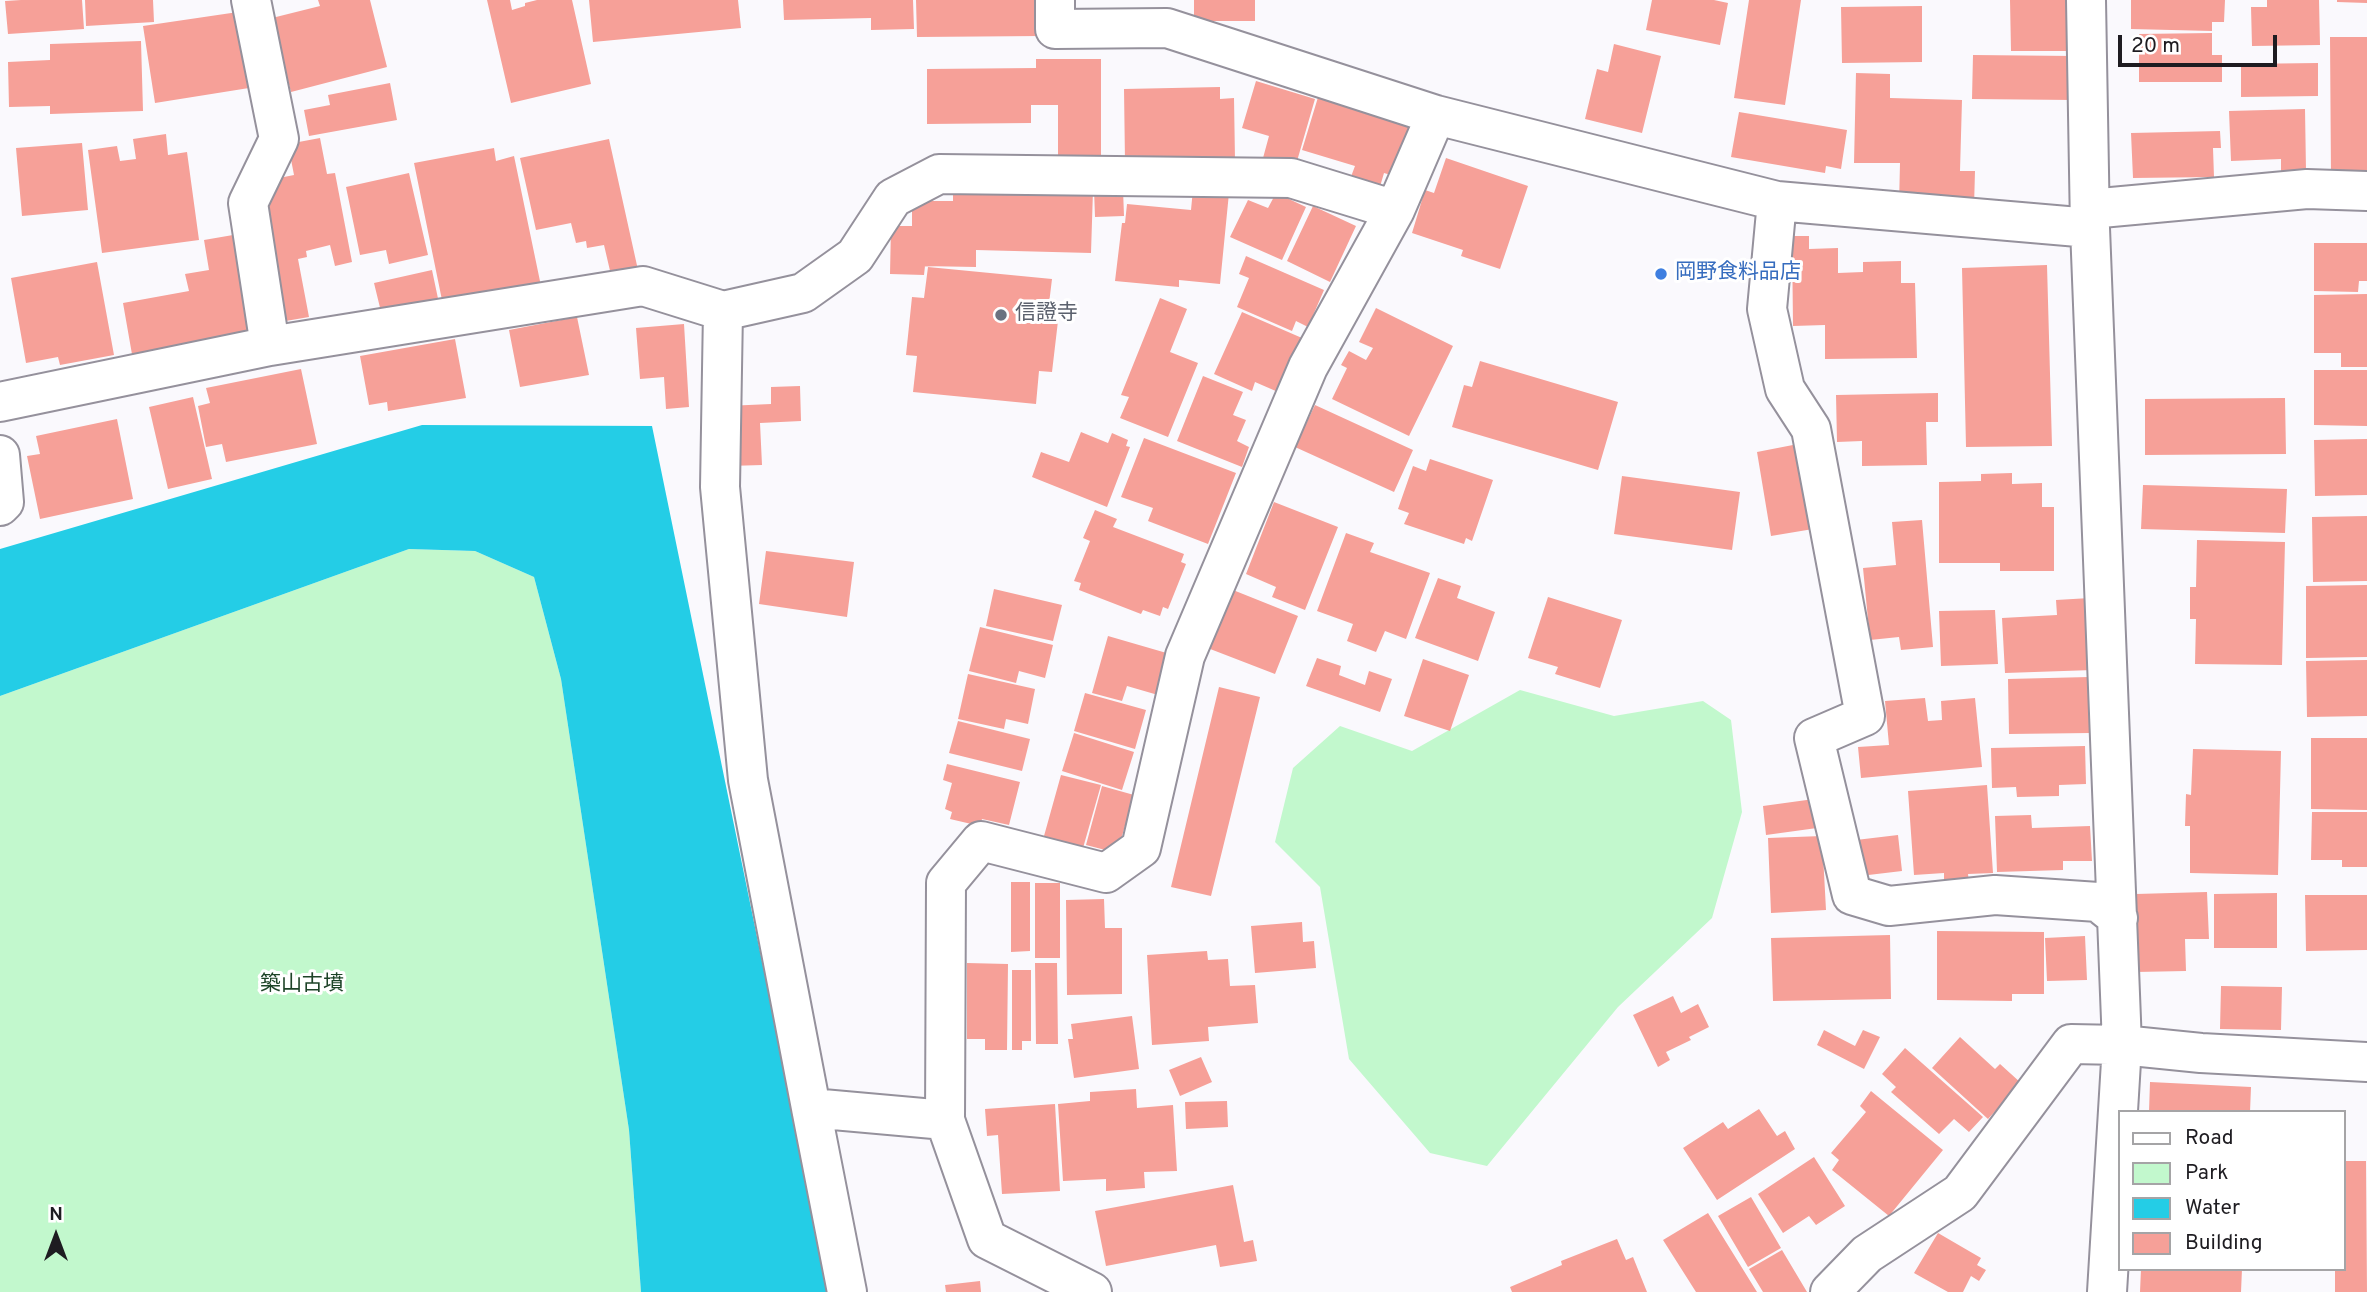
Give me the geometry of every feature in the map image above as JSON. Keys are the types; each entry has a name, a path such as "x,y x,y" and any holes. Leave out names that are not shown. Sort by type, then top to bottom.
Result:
{"street":[{"path":"250,0 279,139 248,203 270,346"},
{"path":"1055,0 1055,29 1167,28 1436,115 1777,201 2090,219 2307,189 2367,191"},
{"path":"2086,0 2090,219 2122,1045 2118,1110"},
{"path":"1092,1292 987,1239 945,1120 946,883 981,841 1106,873 1142,848 1185,656 1308,367 1395,210 1436,115"},
{"path":"0,402 270,346 643,286 723,311 803,293 855,256 892,198 939,174 1291,178 1395,210"},
{"path":"1777,201 1767,309 1784,389 1811,429 1865,716 1814,738 1852,895 1889,906 1995,895 2098,902 2118,918"},
{"path":"723,311 720,487 748,780 847,1292"},
{"path":"0,455 4,502 0,506"},
{"path":"1830,1292 1867,1254 1960,1193 2071,1044 2367,1062"},
{"path":"811,1108 945,1120"},
{"path":"2107,1292 2118,1111"}],"green space":[{"name":"築山古墳","path":"409,549 475,551 534,577 561,679 629,1130 641,1292 0,1292 0,696"},
{"path":"1520,690 1614,716 1703,701 1731,720 1742,812 1712,918 1618,1007 1487,1166 1430,1153 1349,1059 1320,887 1275,842 1293,768 1340,726 1412,751"}],"water":[{"path":"422,425 652,426 830,1292 641,1292 629,1130 561,679 534,577 475,551 409,549 0,696 0,549"}],"building":[{"path":"82,0 84,29 8,34 5,1"},
{"path":"85,0 153,0 154,22 86,26"},
{"path":"318,0 370,0 387,67 291,92 272,18 320,6"},
{"path":"487,0 510,0 512,10 537,0 572,0 591,84 511,103"},
{"path":"589,0 738,0 741,28 593,42"},
{"path":"783,0 913,0 914,29 871,30 871,18 784,20"},
{"path":"916,0 1040,0 1041,36 917,37"},
{"path":"1194,0 1255,0 1255,21 1194,21"},
{"path":"1652,0 1714,0 1728,3 1720,45 1646,30"},
{"path":"1749,0 1801,0 1785,105 1734,98"},
{"path":"2010,0 2073,0 2074,51 2011,51"},
{"path":"2131,0 2225,0 2224,22 2212,22 2212,31 2131,29"},
{"path":"2267,0 2319,0 2320,45 2252,46 2251,7 2267,7"},
{"path":"2367,0 2367,3 2337,2"},
{"path":"1922,6 1922,62 1842,63 1841,7"},
{"path":"238,12 249,88 155,103 143,26"},
{"path":"2212,33 2212,55 2222,55 2222,82 2139,82 2139,34"},
{"path":"2330,37 2367,37 2367,176 2331,177"},
{"path":"141,41 143,111 50,114 50,106 9,107 8,62 50,60 50,44"},
{"path":"1614,44 1661,56 1642,133 1585,119 1597,69 1608,72"},
{"path":"1973,55 2074,56 2073,100 1972,99"},
{"path":"1036,59 1101,59 1101,155 1058,155 1058,105 1031,105 1031,123 927,124 927,69 1036,68"},
{"path":"2318,63 2318,96 2241,97 2241,64"},
{"path":"1856,73 1890,74 1890,98 1962,100 1960,171 1975,171 1974,207 1899,205 1900,163 1854,163"},
{"path":"1256,81 1315,99 1295,168 1263,158 1269,136 1242,128"},
{"path":"390,83 397,120 309,136 304,110 330,105 328,95"},
{"path":"1220,87 1220,99 1234,98 1235,160 1125,162 1124,89"},
{"path":"1319,94 1414,122 1398,177 1384,173 1379,190 1349,182 1355,166 1302,150"},
{"path":"2305,109 2306,171 2281,171 2281,159 2231,161 2229,111"},
{"path":"1739,112 1847,130 1841,169 1826,166 1825,173 1731,157"},
{"path":"2220,131 2221,148 2213,148 2214,177 2133,178 2131,133"},
{"path":"166,134 168,155 187,152 199,240 102,253 88,150 117,146 120,161 136,159 133,139"},
{"path":"320,138 327,174 335,173 352,262 335,266 330,245 306,251 307,257 298,259 309,317 274,323 258,203 273,200 269,180 294,175 288,144"},
{"path":"609,139 638,270 611,275 604,245 587,248 586,241 576,243 571,223 536,230 520,158"},
{"path":"82,143 88,210 22,216 16,148"},
{"path":"494,148 496,161 514,156 541,286 443,305 414,163"},
{"path":"1446,158 1528,186 1500,269 1461,256 1463,250 1412,233 1425,190 1434,193"},
{"path":"409,173 428,255 389,264 386,250 360,255 346,187"},
{"path":"953,187 1093,190 1091,253 976,250 976,267 925,266 924,275 890,274 891,226 912,226 912,201 953,201"},
{"path":"1094,189 1123,189 1124,216 1095,217"},
{"path":"1193,189 1229,193 1220,284 1179,280 1179,287 1115,281 1127,204 1191,210"},
{"path":"1276,193 1306,207 1282,260 1230,237 1248,200 1268,208"},
{"path":"1313,206 1356,226 1330,282 1287,261"},
{"path":"233,235 251,339 133,360 123,303 189,291 185,274 209,270 204,240"},
{"path":"1792,236 1809,236 1809,249 1838,248 1838,273 1863,272 1863,262 1901,261 1901,283 1915,283 1917,358 1825,359 1825,325 1793,326"},
{"path":"2314,243 2367,243 2367,281 2359,281 2358,292 2314,291"},
{"path":"1246,256 1324,290 1308,327 1296,321 1292,331 1237,307 1249,278 1239,274"},
{"path":"97,262 114,355 60,365 58,357 26,363 11,278"},
{"path":"2047,265 2052,446 1966,447 1962,268"},
{"path":"928,267 1052,279 1047,320 1058,321 1052,372 1039,371 1036,404 913,392 917,356 906,355 912,297 924,298"},
{"path":"432,270 440,308 383,320 374,283"},
{"path":"2367,294 2367,367 2341,367 2341,353 2314,353 2314,295"},
{"path":"1160,298 1187,309 1170,352 1198,363 1168,437 1120,418 1129,397 1121,395"},
{"path":"1376,308 1453,346 1409,436 1332,399 1347,368 1341,365 1349,351 1366,360 1373,348 1359,342"},
{"path":"1242,312 1302,338 1278,392 1255,382 1252,391 1214,374"},
{"path":"577,317 589,375 520,387 509,330"},
{"path":"684,324 689,407 666,409 664,377 640,379 636,328"},
{"path":"455,339 466,398 388,411 387,402 369,405 360,356"},
{"path":"1480,361 1618,402 1598,470 1452,427 1464,385 1472,387"},
{"path":"301,369 317,444 226,462 222,444 206,447 198,406 210,403 206,388"},
{"path":"2314,370 2367,370 2367,426 2314,425"},
{"path":"1203,376 1243,392 1233,415 1246,420 1237,441 1249,447 1242,467 1177,441"},
{"path":"800,386 801,421 760,423 762,465 729,466 726,406 771,404 771,387"},
{"path":"1938,393 1938,422 1926,422 1927,465 1862,466 1862,441 1837,442 1836,395"},
{"path":"193,397 212,479 168,489 149,407"},
{"path":"2285,398 2286,454 2145,455 2145,399"},
{"path":"1315,405 1413,450 1394,492 1295,447"},
{"path":"117,419 133,499 40,519 27,456 40,454 36,436"},
{"path":"1081,432 1108,443 1112,433 1128,440 1126,446 1130,447 1107,507 1032,477 1041,452 1069,462"},
{"path":"1144,438 1236,473 1208,544 1148,521 1153,508 1121,497"},
{"path":"2367,439 2367,495 2315,496 2314,440"},
{"path":"1798,444 1813,529 1771,536 1757,452"},
{"path":"1430,459 1493,480 1472,541 1466,538 1464,544 1404,524 1409,513 1398,509 1413,466 1426,471"},
{"path":"2012,473 2012,484 2042,483 2042,507 2054,507 2054,571 2000,571 2000,563 1939,563 1939,482 1981,481 1981,474"},
{"path":"1622,476 1740,492 1732,550 1614,534"},
{"path":"2143,485 2287,489 2285,533 2141,529"},
{"path":"1274,502 1338,527 1305,610 1272,597 1276,587 1246,574"},
{"path":"1095,510 1117,519 1113,527 1184,554 1181,562 1186,564 1168,609 1163,607 1160,616 1143,610 1141,614 1079,590 1081,583 1074,581 1090,541 1083,538"},
{"path":"2367,516 2367,581 2313,582 2312,517"},
{"path":"1922,520 1933,647 1901,650 1899,637 1870,640 1863,568 1896,565 1892,522"},
{"path":"1346,533 1374,543 1370,552 1430,573 1406,639 1385,631 1376,652 1347,641 1353,624 1317,611"},
{"path":"2197,540 2285,542 2282,665 2195,664 2196,619 2190,619 2190,587 2196,587"},
{"path":"766,551 854,562 847,617 759,604"},
{"path":"1438,578 1461,586 1457,598 1495,612 1478,661 1415,638"},
{"path":"2367,585 2367,657 2306,658 2306,586"},
{"path":"1228,588 1298,616 1275,674 1205,647"},
{"path":"994,589 1062,605 1053,641 986,626"},
{"path":"1548,597 1622,620 1600,688 1555,674 1558,667 1528,658"},
{"path":"2090,598 2093,670 2005,673 2002,618 2057,615 2056,600"},
{"path":"1995,610 1998,664 1941,666 1939,611"},
{"path":"980,627 1053,645 1045,678 1019,671 1016,683 969,671"},
{"path":"1108,636 1170,654 1158,695 1127,686 1122,701 1092,693"},
{"path":"1317,658 1341,666 1339,675 1365,685 1369,671 1392,679 1380,712 1306,686"},
{"path":"1423,659 1469,675 1450,731 1404,716"},
{"path":"2367,660 2367,716 2307,717 2306,661"},
{"path":"968,674 1035,689 1028,724 1006,719 1004,729 958,719"},
{"path":"2089,677 2090,733 2009,734 2008,679"},
{"path":"1219,687 1260,697 1211,896 1171,887"},
{"path":"1085,693 1146,710 1135,749 1074,731"},
{"path":"1925,698 1928,721 1942,720 1941,701 1975,698 1982,767 1861,778 1858,747 1889,745 1885,701"},
{"path":"958,721 1030,739 1022,771 949,753"},
{"path":"1074,733 1134,752 1122,790 1062,771"},
{"path":"2311,738 2367,738 2367,810 2311,809"},
{"path":"2085,746 2086,784 2059,785 2059,796 2017,797 2016,787 1992,788 1991,748"},
{"path":"2193,749 2281,751 2278,875 2190,873 2190,826 2185,826 2186,794 2191,795"},
{"path":"947,764 1020,782 1009,825 982,819 980,826 950,819 952,812 945,809 952,783 943,780"},
{"path":"1061,775 1101,785 1083,848 1044,836"},
{"path":"1987,785 1993,873 1968,874 1969,882 1944,884 1944,873 1914,875 1908,791"},
{"path":"1102,786 1134,795 1117,853 1086,845"},
{"path":"1814,799 1817,828 1766,835 1763,806"},
{"path":"2312,812 2367,812 2367,867 2342,867 2342,860 2311,860"},
{"path":"2031,815 2032,828 2090,826 2092,861 2063,861 2063,870 1997,872 1995,816"},
{"path":"1898,835 1902,871 1860,876 1856,840"},
{"path":"1822,836 1826,910 1771,913 1768,838"},
{"path":"1011,882 1030,882 1030,951 1011,952"},
{"path":"1035,883 1060,883 1060,958 1035,958"},
{"path":"2207,892 2209,939 2185,939 2186,971 2136,972 2136,894"},
{"path":"2277,893 2277,948 2214,948 2214,894"},
{"path":"2305,895 2367,895 2367,950 2306,951"},
{"path":"1104,899 1105,928 1122,928 1122,994 1067,995 1066,900"},
{"path":"1302,922 1303,942 1314,941 1316,968 1255,973 1251,926"},
{"path":"1937,931 2044,932 2044,994 2012,994 2012,1001 1937,1000"},
{"path":"1890,935 1891,999 1773,1001 1771,938"},
{"path":"2085,936 2087,980 2047,981 2045,938"},
{"path":"1207,951 1208,960 1228,959 1230,986 1255,985 1258,1023 1208,1027 1209,1041 1152,1045 1147,955"},
{"path":"967,963 1008,964 1007,1050 985,1050 985,1039 967,1039"},
{"path":"1035,963 1057,963 1058,1044 1036,1044"},
{"path":"1012,970 1031,970 1031,1041 1022,1041 1022,1050 1012,1050"},
{"path":"2221,986 2282,987 2281,1030 2220,1029"},
{"path":"1673,996 1681,1013 1698,1004 1709,1027 1689,1037 1691,1040 1666,1052 1670,1060 1658,1067 1633,1015"},
{"path":"1132,1016 1139,1069 1074,1078 1068,1039 1073,1039 1071,1024"},
{"path":"1824,1030 1855,1046 1863,1030 1880,1037 1864,1069 1817,1045"},
{"path":"1960,1037 1995,1069 2000,1064 2021,1083 1988,1119 1932,1068"},
{"path":"1905,1048 1983,1117 1969,1132 1954,1119 1939,1134 1891,1092 1896,1087 1882,1074"},
{"path":"1201,1057 1212,1082 1180,1096 1169,1070"},
{"path":"2150,1082 2251,1087 2250,1110 2149,1110"},
{"path":"1136,1089 1137,1108 1173,1105 1177,1171 1144,1172 1145,1188 1106,1191 1106,1179 1063,1181 1058,1104 1090,1101 1090,1092"},
{"path":"1871,1091 1943,1150 1889,1216 1832,1170 1839,1160 1831,1153 1866,1112 1860,1106"},
{"path":"1227,1101 1228,1127 1186,1129 1185,1102"},
{"path":"1055,1104 1060,1191 1002,1194 998,1135 987,1136 985,1109"},
{"path":"1759,1109 1777,1136 1785,1131 1795,1149 1717,1200 1683,1148 1723,1122 1728,1129"},
{"path":"1814,1157 1845,1206 1816,1225 1809,1216 1783,1233 1758,1194"},
{"path":"2346,1161 2366,1161 2367,1292 2335,1292 2335,1271 2346,1271"},
{"path":"1233,1185 1244,1242 1253,1240 1257,1261 1220,1267 1216,1245 1106,1266 1095,1211"},
{"path":"1751,1197 1781,1248 1748,1267 1718,1216"},
{"path":"1708,1213 1757,1292 1696,1292 1663,1240"},
{"path":"1938,1233 1981,1258 1977,1265 1986,1270 1979,1281 1971,1276 1963,1292 1948,1292 1914,1273"},
{"path":"1617,1239 1626,1260 1633,1257 1647,1292 1512,1292 1510,1287 1562,1265 1561,1261"},
{"path":"1782,1250 1807,1292 1763,1292 1749,1269"},
{"path":"2141,1271 2242,1271 2241,1292 2140,1292"},
{"path":"980,1281 981,1292 946,1292 945,1285"}],"place":[{"name":"岡野食料品店","path":"1661,274"},
{"name":"信證寺","path":"1001,315"}]}
